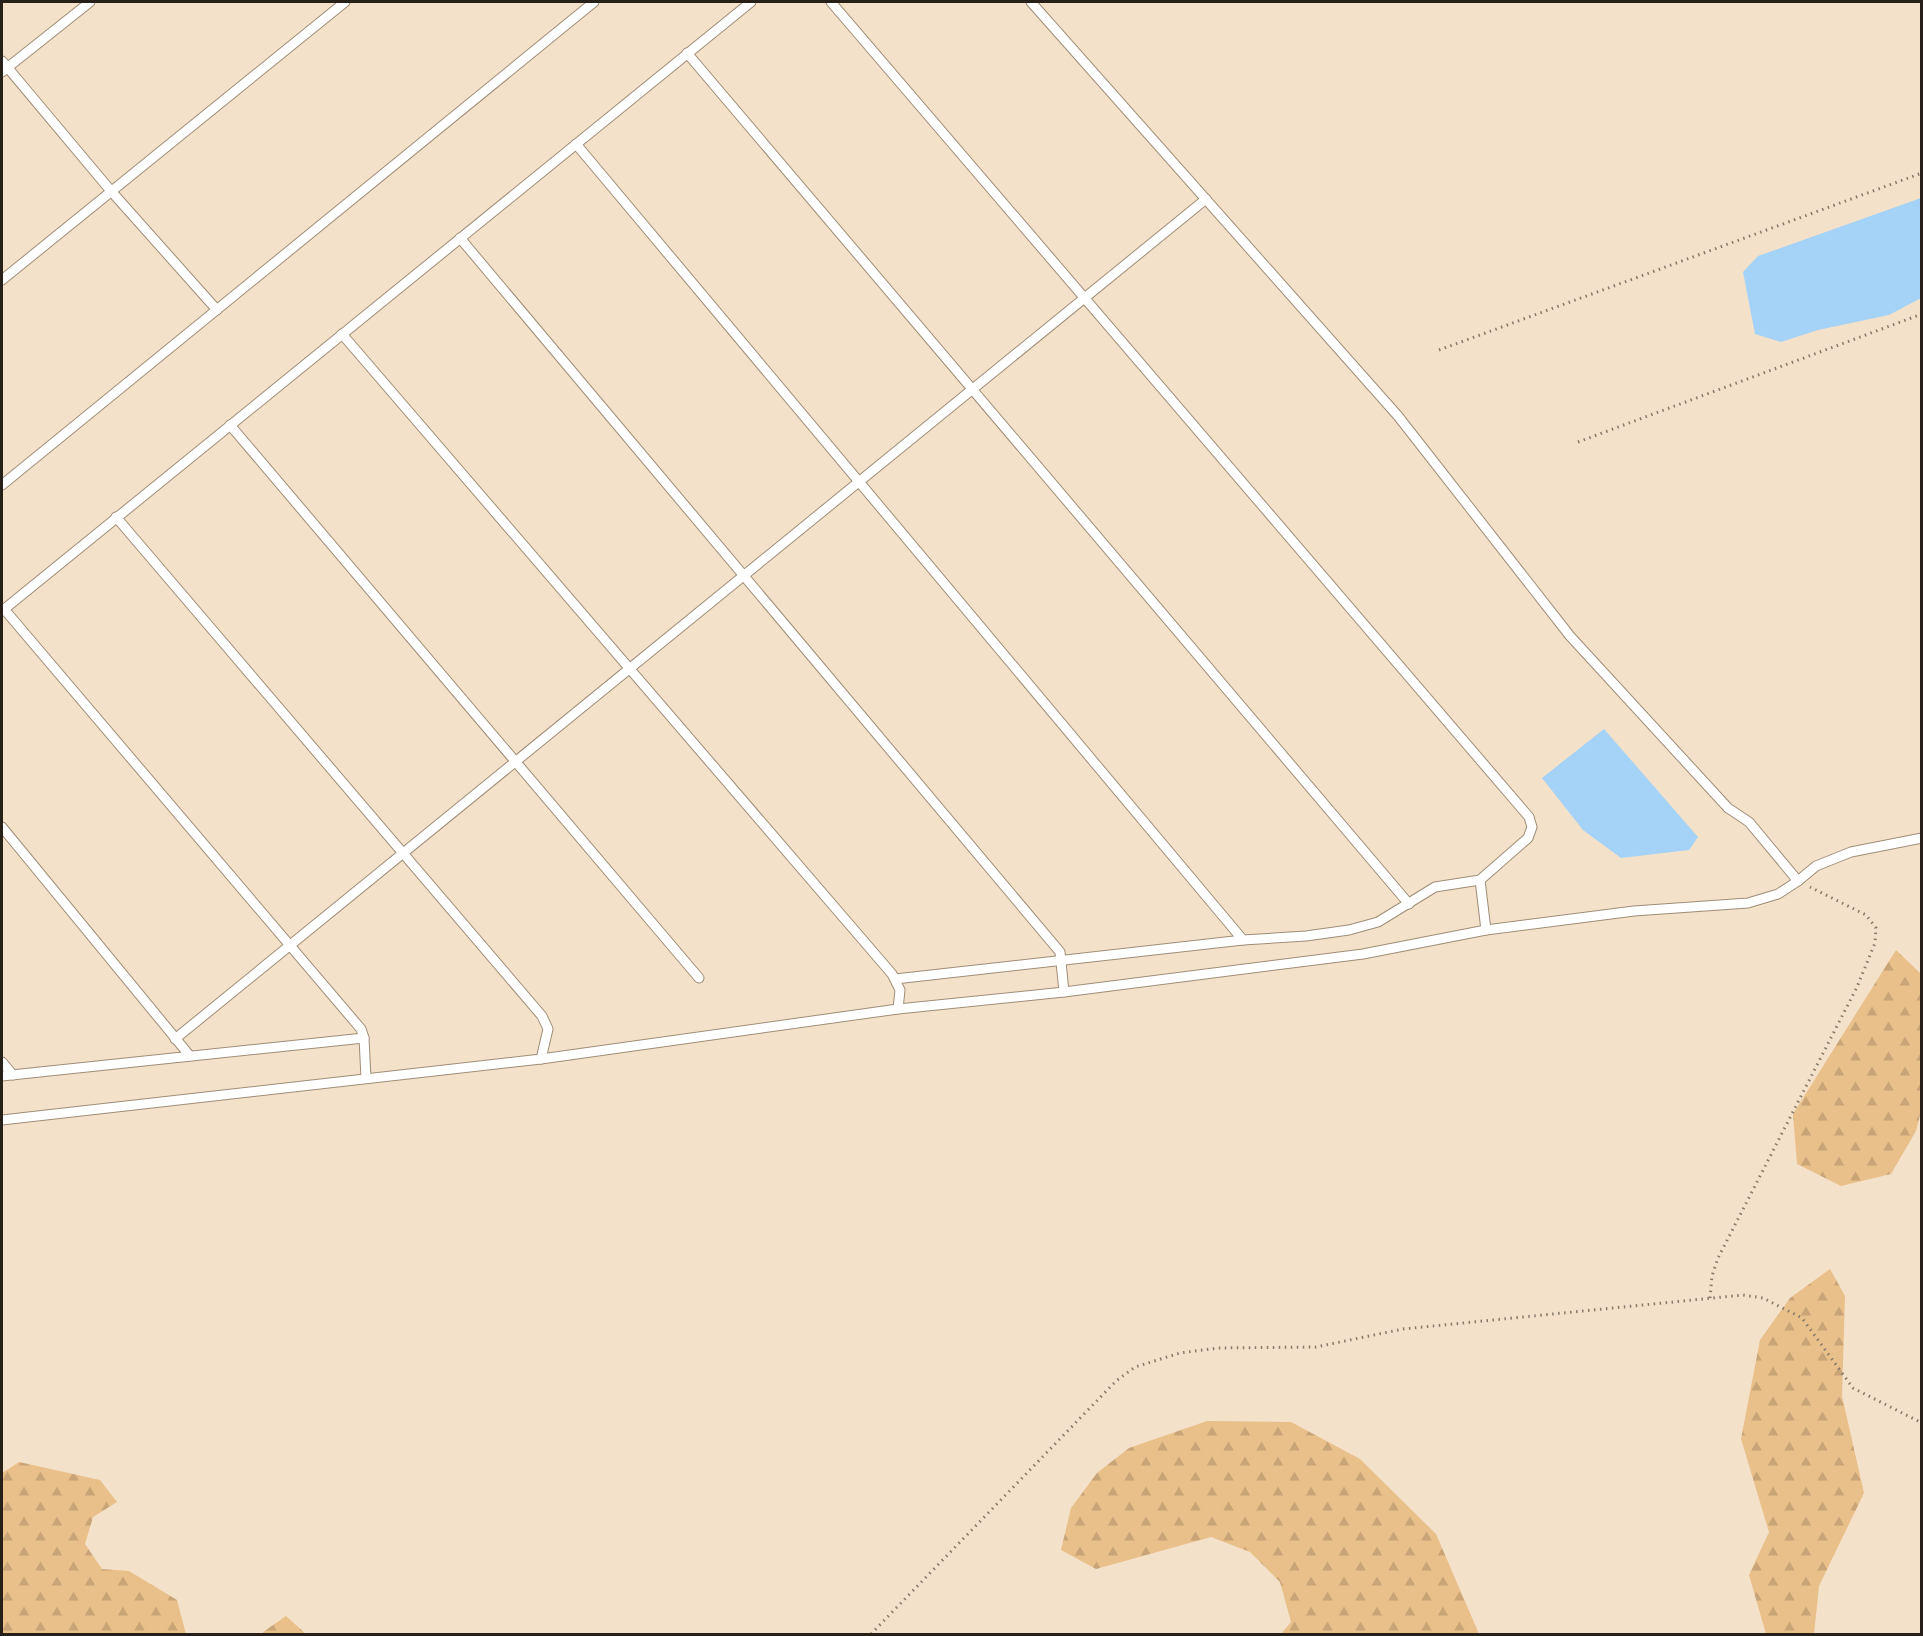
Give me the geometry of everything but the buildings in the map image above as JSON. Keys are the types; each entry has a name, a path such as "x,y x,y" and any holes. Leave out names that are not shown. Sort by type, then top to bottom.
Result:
{"lane":[{"path":"90,2 3,67 217,310"},
{"path":"2,280 345,2"},
{"path":"2,485 594,2"},
{"path":"366,1078 364,1038 361,1029 3,610 751,2"},
{"path":"831,2 1529,817 1532,827 1528,838 1480,880 1435,887 1378,922 1349,930 895,979"},
{"path":"1031,2 1398,416 1570,636 1728,808 1749,822 1798,882"},
{"path":"687,53 1409,904"},
{"path":"576,144 1243,940"},
{"path":"175,1039 1206,200"},
{"path":"460,238 1053,943 1060,952 1064,992"},
{"path":"342,334 895,979 900,990 898,1009"},
{"path":"231,425 699,978"},
{"path":"116,518 542,1016 548,1029 541,1059"},
{"path":"2,827 190,1056"},
{"path":"2,1120 541,1059 898,1009 1064,992 1363,954 1486,930 1634,911 1748,903 1778,894 1798,882 1816,866 1851,852 1922,838"},
{"path":"1480,880 1486,930"},
{"path":"2,1076 364,1038"},
{"path":"2,1062 13,1075"}],"path":[{"path":"1439,350 1922,173"},
{"path":"1578,442 1922,314"},
{"path":"1710,1298 1712,1276 1718,1258 1857,987 1875,943 1876,928 1866,915 1798,882"},
{"path":"871,1635 1116,1381 1135,1367 1180,1353 1218,1348 1316,1347 1403,1329 1743,1295 1763,1298 1802,1318 1853,1388 1922,1423"}],"green space":[{"path":"1896,950 1921,974 1921,1111 1916,1131 1891,1174 1841,1186 1797,1164 1793,1114"},
{"path":"1830,1269 1845,1296 1842,1396 1864,1493 1819,1586 1814,1634 1766,1634 1749,1575 1769,1532 1741,1439 1760,1340 1790,1298"},
{"path":"1207,1421 1291,1422 1360,1459 1436,1534 1479,1634 1281,1634 1291,1622 1280,1582 1250,1552 1211,1537 1096,1569 1061,1550 1071,1508 1097,1473 1129,1448"},
{"path":"19,1462 100,1480 117,1502 93,1517 85,1544 102,1569 129,1571 177,1600 186,1634 2,1634 2,1473"},
{"path":"286,1616 306,1634 263,1634 263,1632"}],"water":[{"path":"1921,198 1921,298 1889,315 1818,330 1781,342 1755,334 1743,272 1758,256"},
{"path":"1604,729 1698,837 1689,850 1621,858 1583,830 1542,778"}]}
